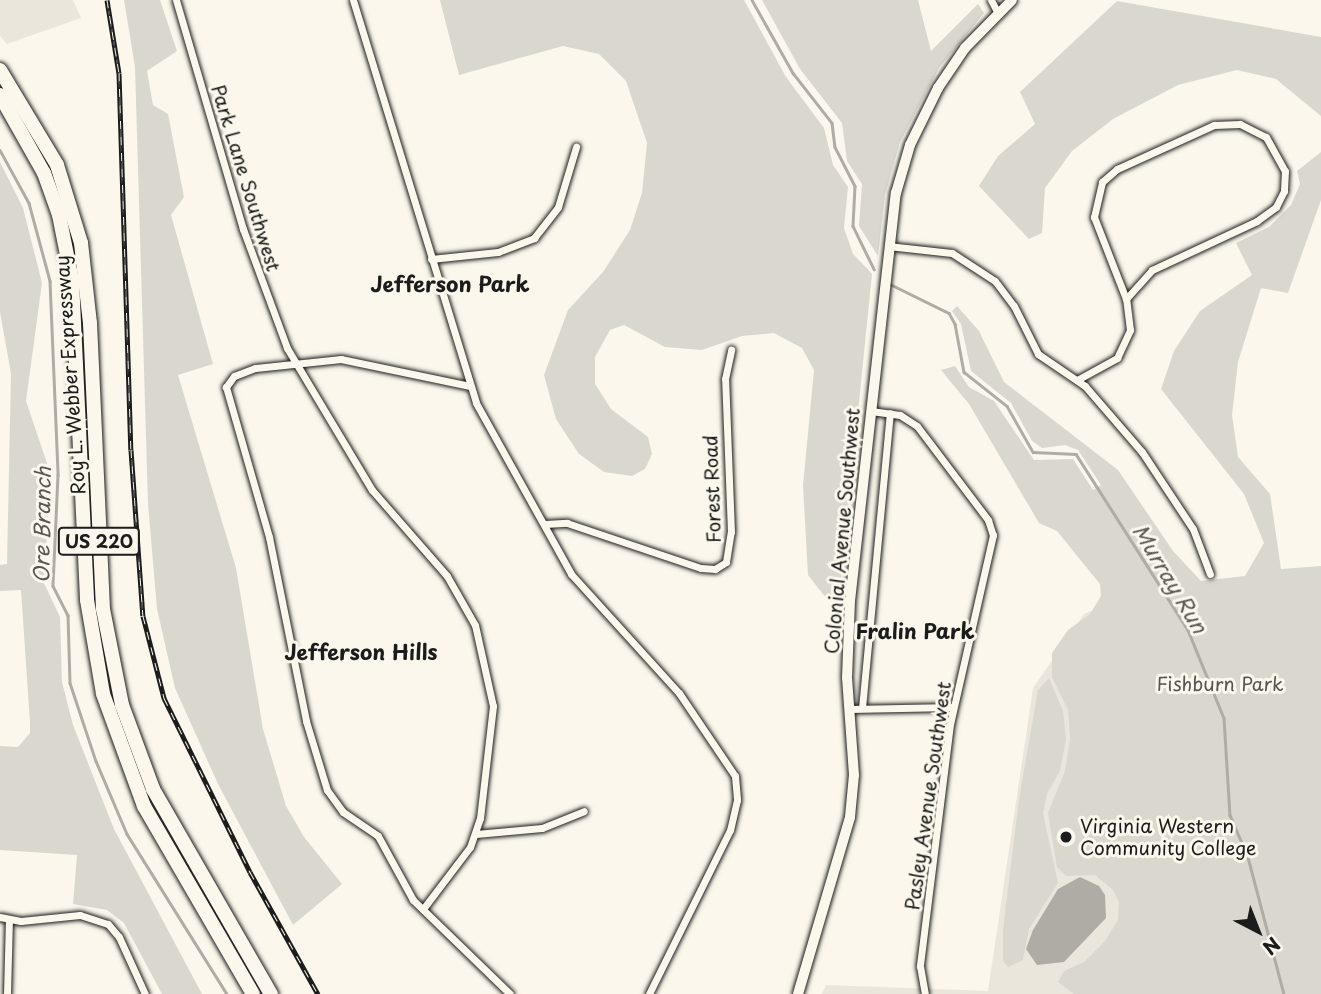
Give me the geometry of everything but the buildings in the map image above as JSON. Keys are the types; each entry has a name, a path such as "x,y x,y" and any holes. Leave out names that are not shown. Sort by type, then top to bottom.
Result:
{"highway":[{"name":"Roy L. Webber Expressway","path":"0,70 57,165 81,243 90,323 103,609 122,705 153,789 271,994"},
{"name":"Roy L. Webber Expressway","path":"0,95 44,173 59,215 72,279 87,600 103,694 144,806 253,994"}],"main road":[{"name":"Colonial Avenue Southwest","path":"798,994 850,817 854,763 850,709 850,601 896,193 910,145 945,76 1012,0"}],"street":[{"name":"Park Lane Southwest","path":"176,0 243,229 296,360 372,490 447,576 472,615 493,706 477,834"},
{"path":"353,0 470,386 488,428 545,524 571,574 679,693 726,760 737,785 730,830 649,994"},
{"path":"992,0 998,13"},
{"path":"1077,380 1122,352 1130,330 1126,299 1094,217 1099,188 1117,169 1214,125 1240,124 1266,137 1279,153 1286,183 1279,202 1258,221 1152,270 1126,299"},
{"path":"431,259 498,252 534,238 558,207 576,147"},
{"path":"888,246 952,253 985,272 1014,306 1038,354 1077,380 1142,452 1193,529 1210,574"},
{"name":"Forest Road","path":"545,524 567,523 701,568 715,569 726,562 731,532 725,379 731,350"},
{"path":"470,386 365,361 296,360 234,376 226,387 269,537 306,721 327,790 344,812 378,836 400,882 423,909 510,994"},
{"name":"Pasley Avenue Southwest","path":"871,411 890,413 909,420 925,436 992,527 992,543 953,707 920,966 925,994"},
{"path":"862,708 890,413"},
{"path":"850,709 953,707"},
{"path":"423,909 477,834 533,830 584,811"},
{"path":"0,917 9,920 80,915 108,924 119,937 145,994"},
{"path":"7,994 9,920"}],"shaded area":[{"path":"0,0 73,0 81,18 7,44 0,36"},
{"name":"Virginia Western Community College","path":"1108,604 1131,994 822,994 826,985 988,991 1033,688 1084,614"},
{"path":"1080,877 1099,886 1105,895 1106,918 1064,962 1037,965 1026,949 1033,930 1058,889"}],"green space":[{"path":"124,0 160,0 177,51 147,71 153,105 168,114 184,197 171,215 213,364 178,375 236,568 263,729 286,806 304,837 342,884 293,925 218,784 175,688 157,609 148,504 135,67"},
{"path":"440,0 744,0 786,77 824,128 833,165 848,187 844,228 853,254 872,274 839,600 826,598 808,575 803,485 814,370 802,348 774,333 742,336 702,350 665,347 624,325 610,330 595,357 595,384 611,409 648,437 652,454 645,469 632,476 604,472 579,454 556,419 544,375 568,310 603,272 630,230 642,193 647,143 626,81 599,54 563,46 459,75"},
{"path":"762,0 918,0 931,51 978,4 984,13 939,68 900,142 885,195 878,256 859,226 862,184 847,161 842,123 800,69"},
{"path":"1117,1 1321,37 1321,116 1276,79 1237,70 1178,85 1113,119 1072,151 1045,188 1042,233 1029,239 979,186 998,156 1035,124 1020,92"},
{"name":"Fishburn Park","path":"1321,152 1321,200 1288,293 1261,288 1238,362 1232,415 1238,457 1270,494 1281,569 1321,566 1321,994 1074,994 1058,982 1064,971 1084,962 1105,941 1118,920 1119,902 1113,890 1095,875 1066,876 1057,867 1048,813 1065,771 1070,739 1068,710 1052,677 1052,653 1068,630 1090,614 1101,596 1100,584 1057,531 1039,523 969,404 941,370 955,366 969,387 994,401 1034,460 1073,459 1093,490 1101,485 1078,450 1065,445 1042,448 1032,441 1011,403 971,371 961,324 952,311 957,306 979,331 1004,382 1118,470 1173,551 1201,581 1245,576 1264,543 1244,494 1161,389 1174,351 1200,311 1252,275 1236,243 1269,227 1291,205 1300,184 1297,171"},
{"path":"0,162 23,208 42,283 26,401 51,475 44,583 60,617 62,682 73,725 114,829 202,994 162,994 124,923 107,910 73,904 77,855 0,850 0,746 18,747 30,733 30,723 21,590 0,591 0,565 7,564 11,374 0,312"},
{"path":"1049,678 1063,711 1066,739 1060,771 1047,794 1043,813 1058,883 1029,929 1023,960 1008,967 1003,961 1003,930 1019,799 1038,690"}],"waterway":[{"name":"Murray Run","path":"752,0 793,73 832,123 835,147 855,186 853,226 874,269"},
{"name":"Ore Branch","path":"0,150 29,203 50,281 58,475 53,586 68,615 70,683 96,761 127,834 227,994"},
{"name":"Murray Run","path":"890,284 949,313 955,324 964,372 1007,406 1033,452 1076,454 1188,630 1224,718 1230,815 1248,857 1284,994"}],"railway":[{"path":"107,0 119,73 131,450 143,616 164,698 250,872 318,994"}],"place":[{"name":"Virginia Western Community College","path":"1066,837"}],"district":[{"name":"Jefferson Park","path":"450,283"},
{"name":"Fralin Park","path":"915,630"},
{"name":"Jefferson Hills","path":"361,651"}]}
